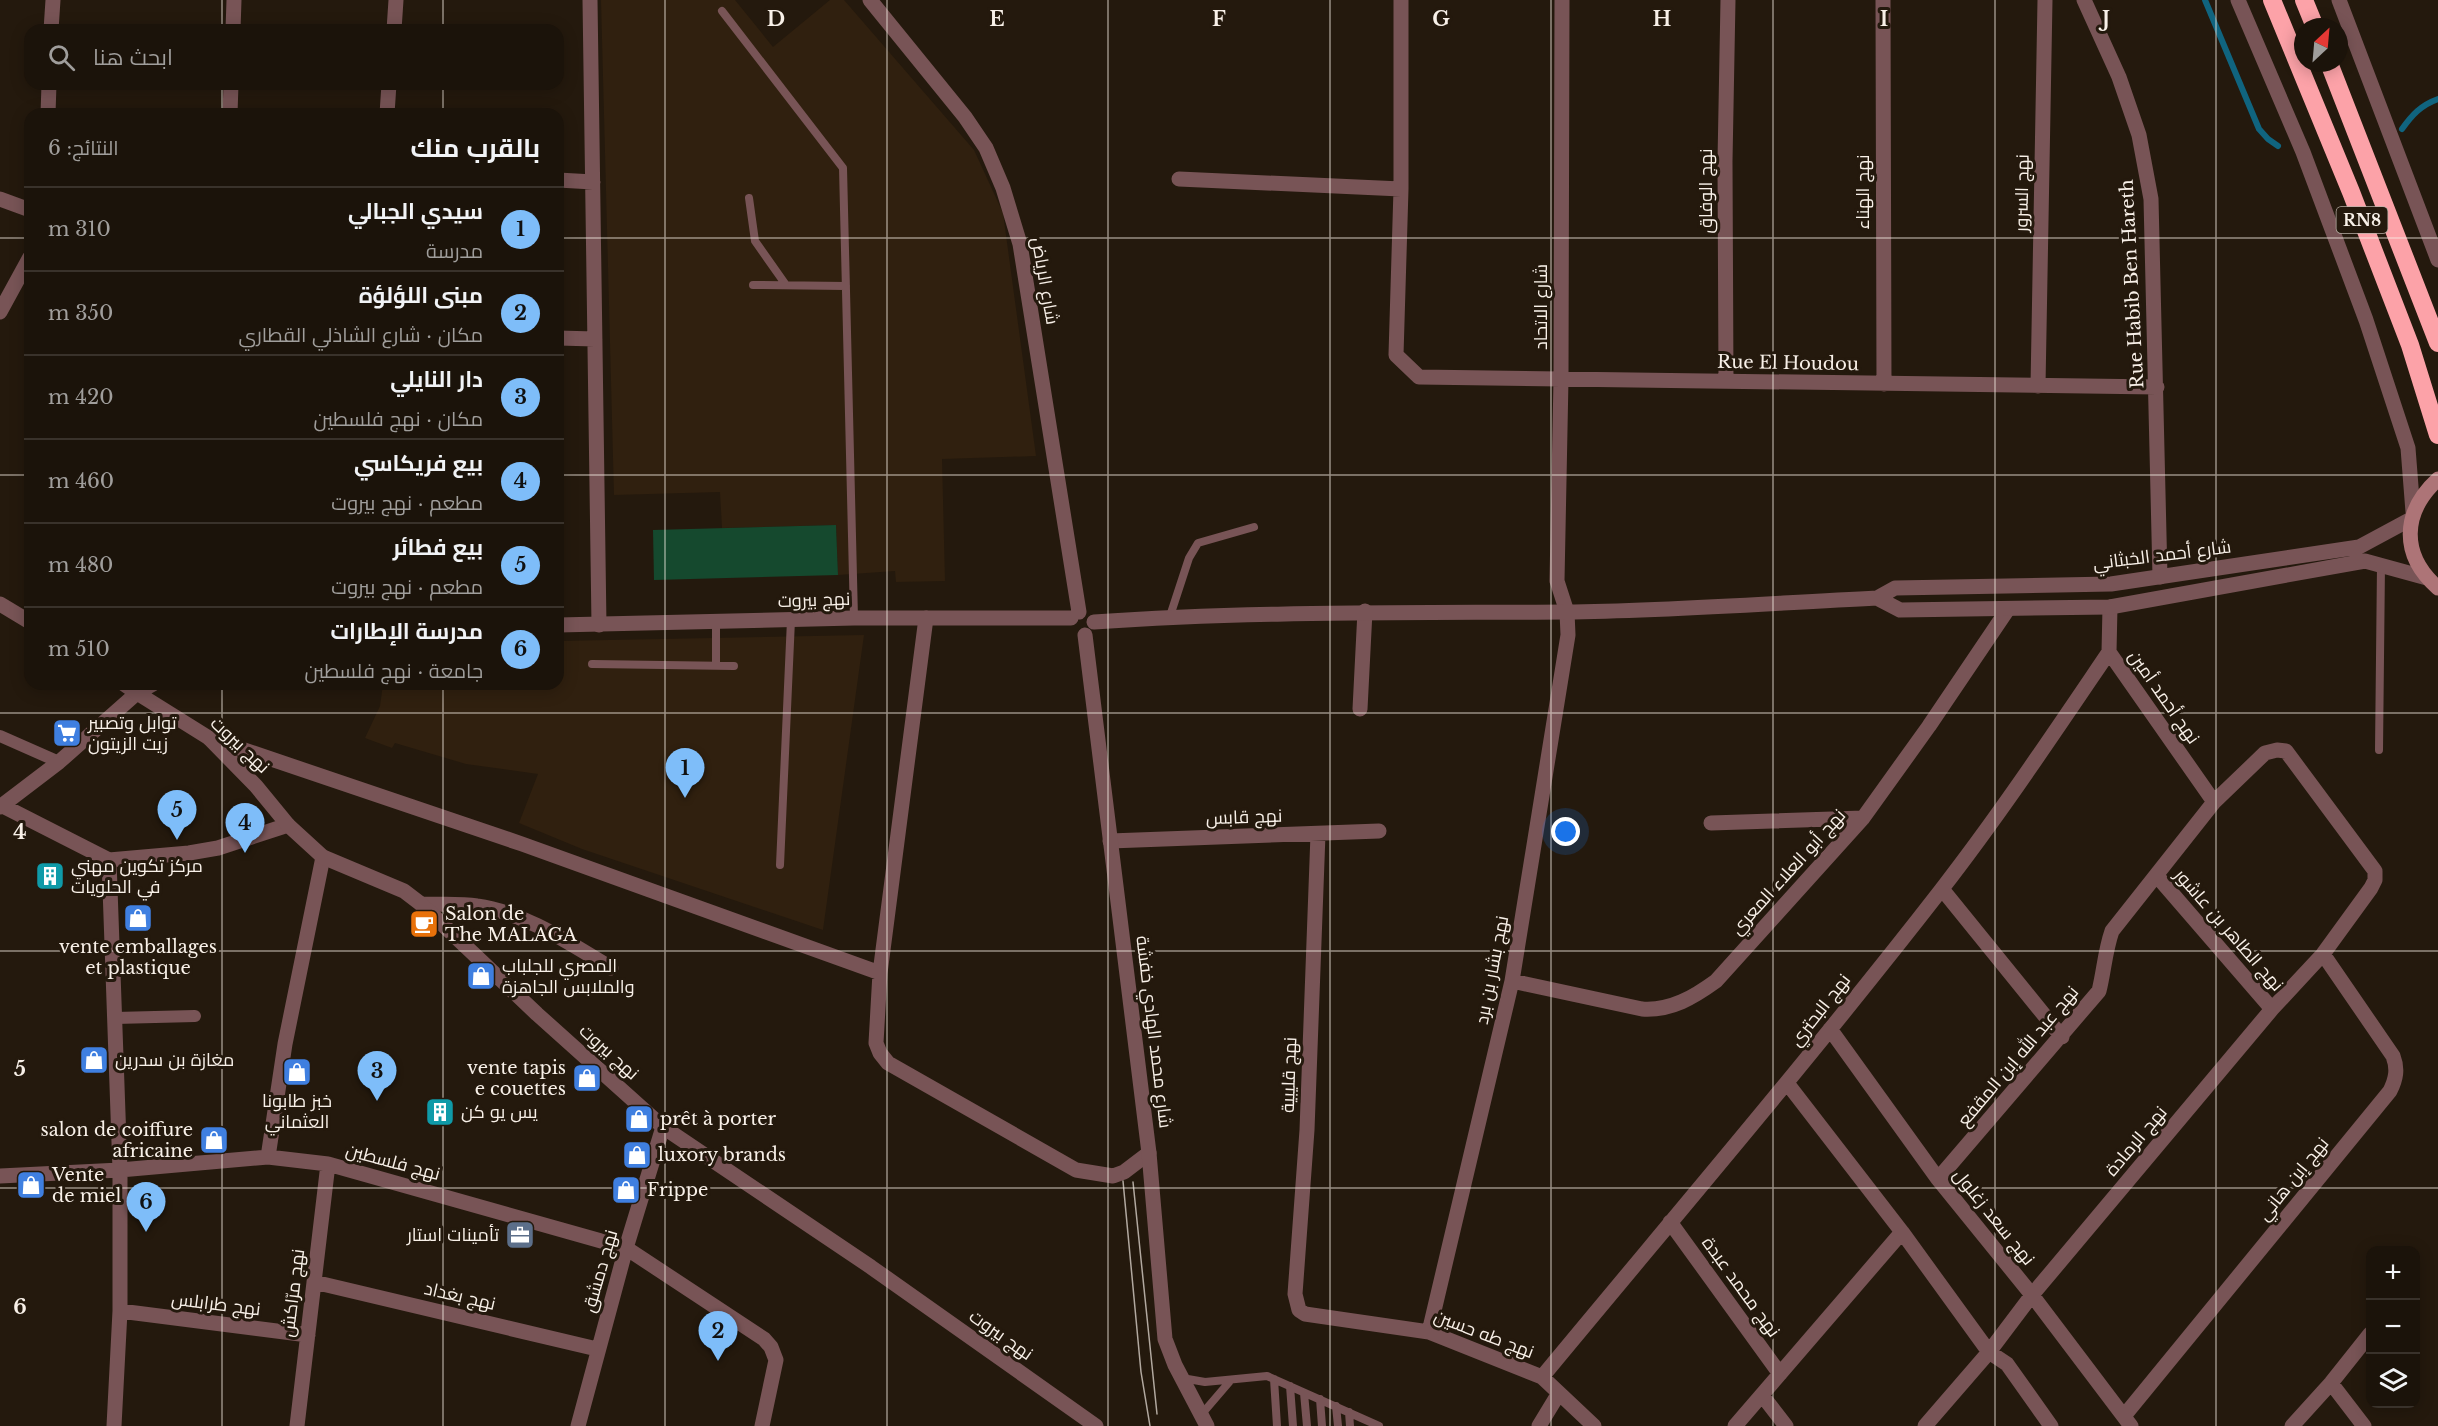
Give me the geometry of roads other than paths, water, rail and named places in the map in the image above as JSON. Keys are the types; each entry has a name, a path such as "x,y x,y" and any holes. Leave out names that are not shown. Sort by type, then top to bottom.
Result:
{"highway":[{"path":"2304,0 2311,18"},
{"name":"RN8","path":"2274,4 2351,192 2410,345 2438,435"},
{"name":"RN8","path":"2333,72 2438,343"}],"main road":[{"path":"2432,583 2415,561 2410,540 2412,516 2424,492 2438,479"}],"street":[{"path":"51,24 53,0"},
{"path":"233,24 234,0"},
{"path":"394,24 396,0"},
{"path":"590,0 599,625"},
{"name":"شارع الرياض","path":"870,0 965,117 986,148 1004,188 1020,244 1075,615"},
{"path":"1179,179 1401,189 1401,0"},
{"name":"شارع الاتحاد","path":"1562,0 1561,379 1557,580 1567,612"},
{"name":"نهج الوفاق","path":"1726,381 1725,161 1728,0"},
{"name":"نهج الهناء","path":"1883,0 1884,384"},
{"name":"نهج السرور","path":"2038,386 2045,0"},
{"name":"Rue Habib Ben Hareth","path":"2084,0 2119,77 2139,135 2151,199 2160,577"},
{"path":"2238,0 2303,152 2366,320 2408,448 2412,516"},
{"path":"2339,0 2432,224 2438,260"},
{"path":"48,108 49,90"},
{"path":"230,108 231,90"},
{"path":"387,108 389,90"},
{"path":"564,180 593,182"},
{"name":"Rue El Houdou","path":"1401,189 1396,356 1419,377 2157,387"},
{"path":"0,199 24,208"},
{"path":"0,312 24,268"},
{"path":"564,338 595,339"},
{"name":"شارع أحمد الخبثاني","path":"1877,598 1895,588 2111,584 2359,547 2412,516"},
{"path":"1094,622 1170,616 1365,611 1567,612 1877,598 1900,610 2110,607 2362,562 2381,565 2432,583"},
{"path":"0,604 24,618"},
{"name":"نهج أحمد أمين","path":"2110,607 2109,652 2214,802"},
{"name":"نهج أبو العلاء المعري","path":"1512,981 1642,1009 1658,1010 1696,996 1716,981 1863,818 2008,609"},
{"path":"1360,709 1365,611"},
{"name":"نهج بشار بن برد","path":"1429,1332 1512,981 1568,635 1567,612"},
{"path":"1089,614 1094,622 1092,630 1085,635 1073,631 1075,615 1089,614"},
{"name":"نهج بيروت","path":"564,625 1075,615"},
{"path":"926,618 880,973 876,1043 880,1053 888,1063 1076,1170 1113,1176 1124,1172 1149,1154"},
{"name":"شارع محمد الهادي خفشة","path":"1085,635 1149,1154 1165,1339 1204,1420"},
{"name":"نهج البحتري","path":"1542,1377 1787,1083 1942,889 2033,764 2109,652"},
{"name":"نهج بيروت","path":"133,690 209,738 249,778 288,825 323,857 404,891 421,904 537,1014 663,1127 871,1267 1096,1426"},
{"path":"142,690 2,807 109,860 218,848 288,825"},
{"path":"0,736 58,762"},
{"path":"209,738 522,844 880,973"},
{"name":"نهج عبد الله إبن المقفع","path":"1938,1179 2062,1036 2098,990 2103,973 2106,947 2112,931 2214,802 2265,753 2277,750 2286,752 2375,871 2375,880"},
{"path":"1711,824 1863,818"},
{"name":"نهج قابس","path":"1110,841 1379,831"},
{"name":"نهج قليبية","path":"1305,1314 1299,1310 1295,1294 1307,1130 1318,834"},
{"path":"268,1157 285,1044 323,857"},
{"path":"109,860 120,1170 120,1311 114,1426"},
{"name":"نهج الطاهر بن عاشور","path":"2157,876 2272,1009"},
{"name":"نهج الرمادة","path":"1925,1426 1989,1352 2032,1295 2272,1009 2323,954 2372,888 2375,880"},
{"path":"1942,889 2062,1036"},
{"path":"421,904 476,905 495,910 543,927 611,968"},
{"name":"نهج إبن هاني","path":"2128,1421 2394,1083 2397,1072 2394,1056 2323,954"},
{"path":"115,1018 195,1016"},
{"name":"نهج سعد زغلول","path":"1830,1029 1938,1179 2032,1295 2128,1421"},
{"path":"1787,1083 1902,1232 1989,1352 2007,1364 2051,1426"},
{"name":"نهج دمشق","path":"578,1426 597,1349 663,1127"},
{"name":"نهج فلسطين","path":"0,1176 120,1170 268,1157 328,1164 626,1248 764,1339 771,1347 776,1360 762,1426"},
{"name":"نهج مرّاكش","path":"297,1426 328,1164"},
{"name":"نهج محمد عبدة","path":"1670,1222 1780,1374"},
{"path":"1735,1426 1902,1232"},
{"name":"نهج بغداد","path":"314,1282 597,1349"},
{"name":"نهج طرابلس","path":"120,1311 308,1335"},
{"name":"نهج طه حسين","path":"1305,1314 1429,1332 1542,1377 1594,1426"},
{"path":"2292,1426 2331,1383 2366,1339"},
{"path":"2331,1383 2364,1426"},
{"path":"1539,1426 1559,1394"},
{"path":"1762,1395 1786,1426"}],"lane":[{"path":"722,11 843,168 854,618"},
{"path":"749,198 755,242 786,285"},
{"path":"753,285 846,286"},
{"path":"1170,616 1189,558 1198,543 1254,527"},
{"path":"2379,750 2381,565"},
{"path":"780,865 790,620"},
{"path":"716,622 717,664"},
{"path":"592,664 734,666"},
{"path":"1182,1378 1205,1382 1266,1376 1378,1426"},
{"path":"1274,1379 1277,1426"},
{"path":"1204,1420 1231,1380"},
{"path":"1290,1386 1293,1426"},
{"path":"1304,1393 1307,1426"},
{"path":"1320,1399 1322,1426"},
{"path":"1336,1406 1338,1426"},
{"path":"1349,1412 1350,1426"}],"waterway":[{"path":"2205,0 2259,129 2278,146"},
{"path":"2402,129 2417,111 2438,99"}],"tram line":[{"path":"1123,1181 1141,1372 1150,1426"},
{"path":"1133,1182 1157,1414"}],"place":[{"name":"توابل وتصبير زيت الزيتون","path":"67,733"},
{"name":"سيدي الجبالي","path":"685,798"},
{"name":"بيع فطائر","path":"177,840"},
{"name":"بيع فريكاسي","path":"245,853"},
{"name":"مركز تكوين مهني في الحلويات","path":"50,876"},
{"name":"vente emballages et plastique","path":"138,918"},
{"name":"Salon de The MALAGA","path":"424,924"},
{"name":"المصري للجلباب والملابس الجاهزة","path":"481,976"},
{"name":"مغازة بن سدرين","path":"94,1060"},
{"name":"خبز طابونا العثماني","path":"297,1072"},
{"name":"vente tapis e couettes","path":"587,1078"},
{"name":"دار النايلي","path":"377,1101"},
{"name":"يس يو كن","path":"440,1112"},
{"name":"prêt à porter","path":"639,1119"},
{"name":"salon de coiffure africaine","path":"214,1140"},
{"name":"luxory brands","path":"637,1155"},
{"name":"Vente de miel","path":"31,1185"},
{"name":"Frippe","path":"626,1190"},
{"name":"مدرسة الإطارات","path":"146,1232"},
{"name":"تأمينات استار","path":"520,1235"},
{"name":"مبنى اللؤلؤة","path":"718,1361"}]}
